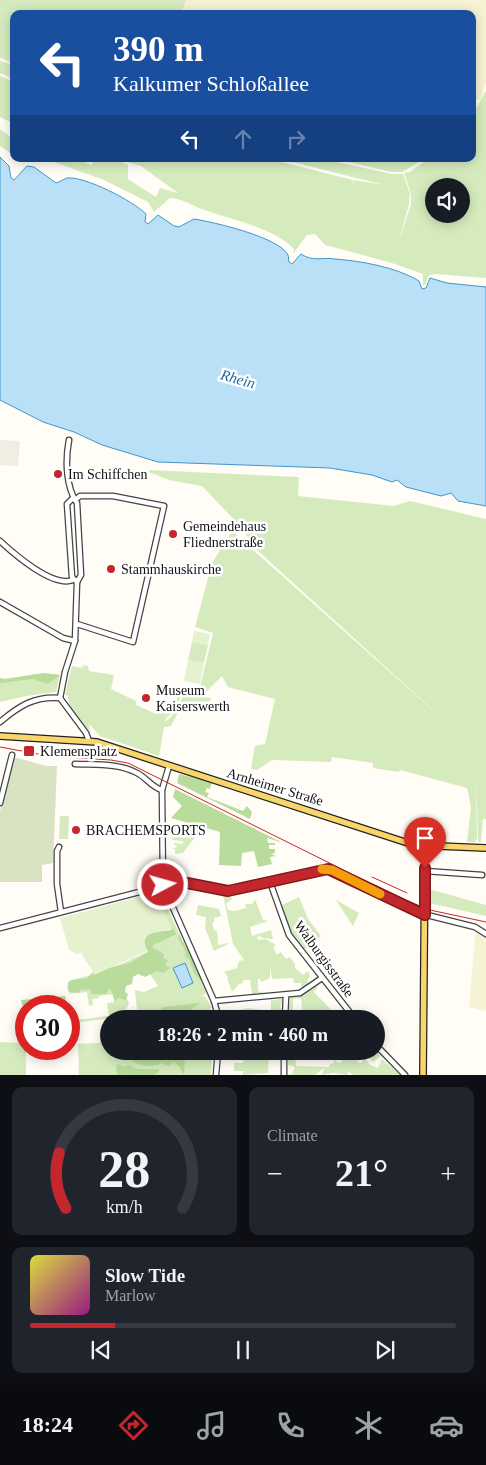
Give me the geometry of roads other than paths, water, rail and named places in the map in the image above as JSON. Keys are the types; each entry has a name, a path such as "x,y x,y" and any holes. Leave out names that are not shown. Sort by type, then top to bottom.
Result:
{"main road":[{"name":"Arnheimer Straße","path":"0,736 89,741 425,847 486,848"},
{"path":"423,1075 422,914 425,847"}],"street":[{"path":"0,541 34,568 66,582 75,581 81,574 73,499 66,466 69,440"},
{"path":"76,624 133,642 164,506 100,495 80,496 67,504 75,581 76,624 75,641 67,664 60,698 86,733 89,741"},
{"path":"0,602 63,638 75,641"},
{"path":"0,722 17,708 31,700 48,697 60,698"},
{"path":"0,803 12,755"},
{"path":"75,764 125,767 143,777 153,787 162,790"},
{"path":"169,766 162,790 163,885 216,1010"},
{"path":"59,847 57,884 61,912"},
{"path":"0,928 163,885 182,882 228,891 322,869 330,869 422,914 479,929 486,934"},
{"path":"425,871 482,874"},
{"name":"Walburgisstraße","path":"270,882 289,934 348,1010"},
{"path":"214,1001 286,995 306,991 322,978"},
{"path":"285,1010 286,995"},
{"path":"385,1054 405,1075"},
{"path":"216,1075 217,1060"},
{"path":"284,1060 284,1075"}],"water":[{"name":"Rhein","path":"0,157 9,166 11,178 14,180 27,166 34,167 56,183 67,178 85,181 120,196 140,209 146,214 145,222 148,224 158,215 174,226 179,227 194,219 245,231 282,248 292,264 301,254 314,259 356,261 389,268 419,281 422,289 426,288 430,278 447,283 486,287 486,506 458,501 451,493 441,496 406,487 397,480 392,482 372,475 330,468 158,462 102,445 74,432 43,422 0,400"},
{"path":"185,963 193,983 182,988 173,968"}],"tram line":[{"path":"0,747 49,756 128,763 400,898 430,910 486,922"},
{"path":"372,877 407,893"}],"place":[{"name":"Im Schiffchen","path":"58,474"},
{"name":"Gemeindehaus Fliednerstraße","path":"173,534"},
{"name":"Stammhauskirche","path":"111,569"},
{"name":"Museum Kaiserswerth","path":"146,698"},
{"name":"Klemensplatz","path":"29,751"},
{"name":"BRACHEMSPORTS","path":"76,830"}]}
